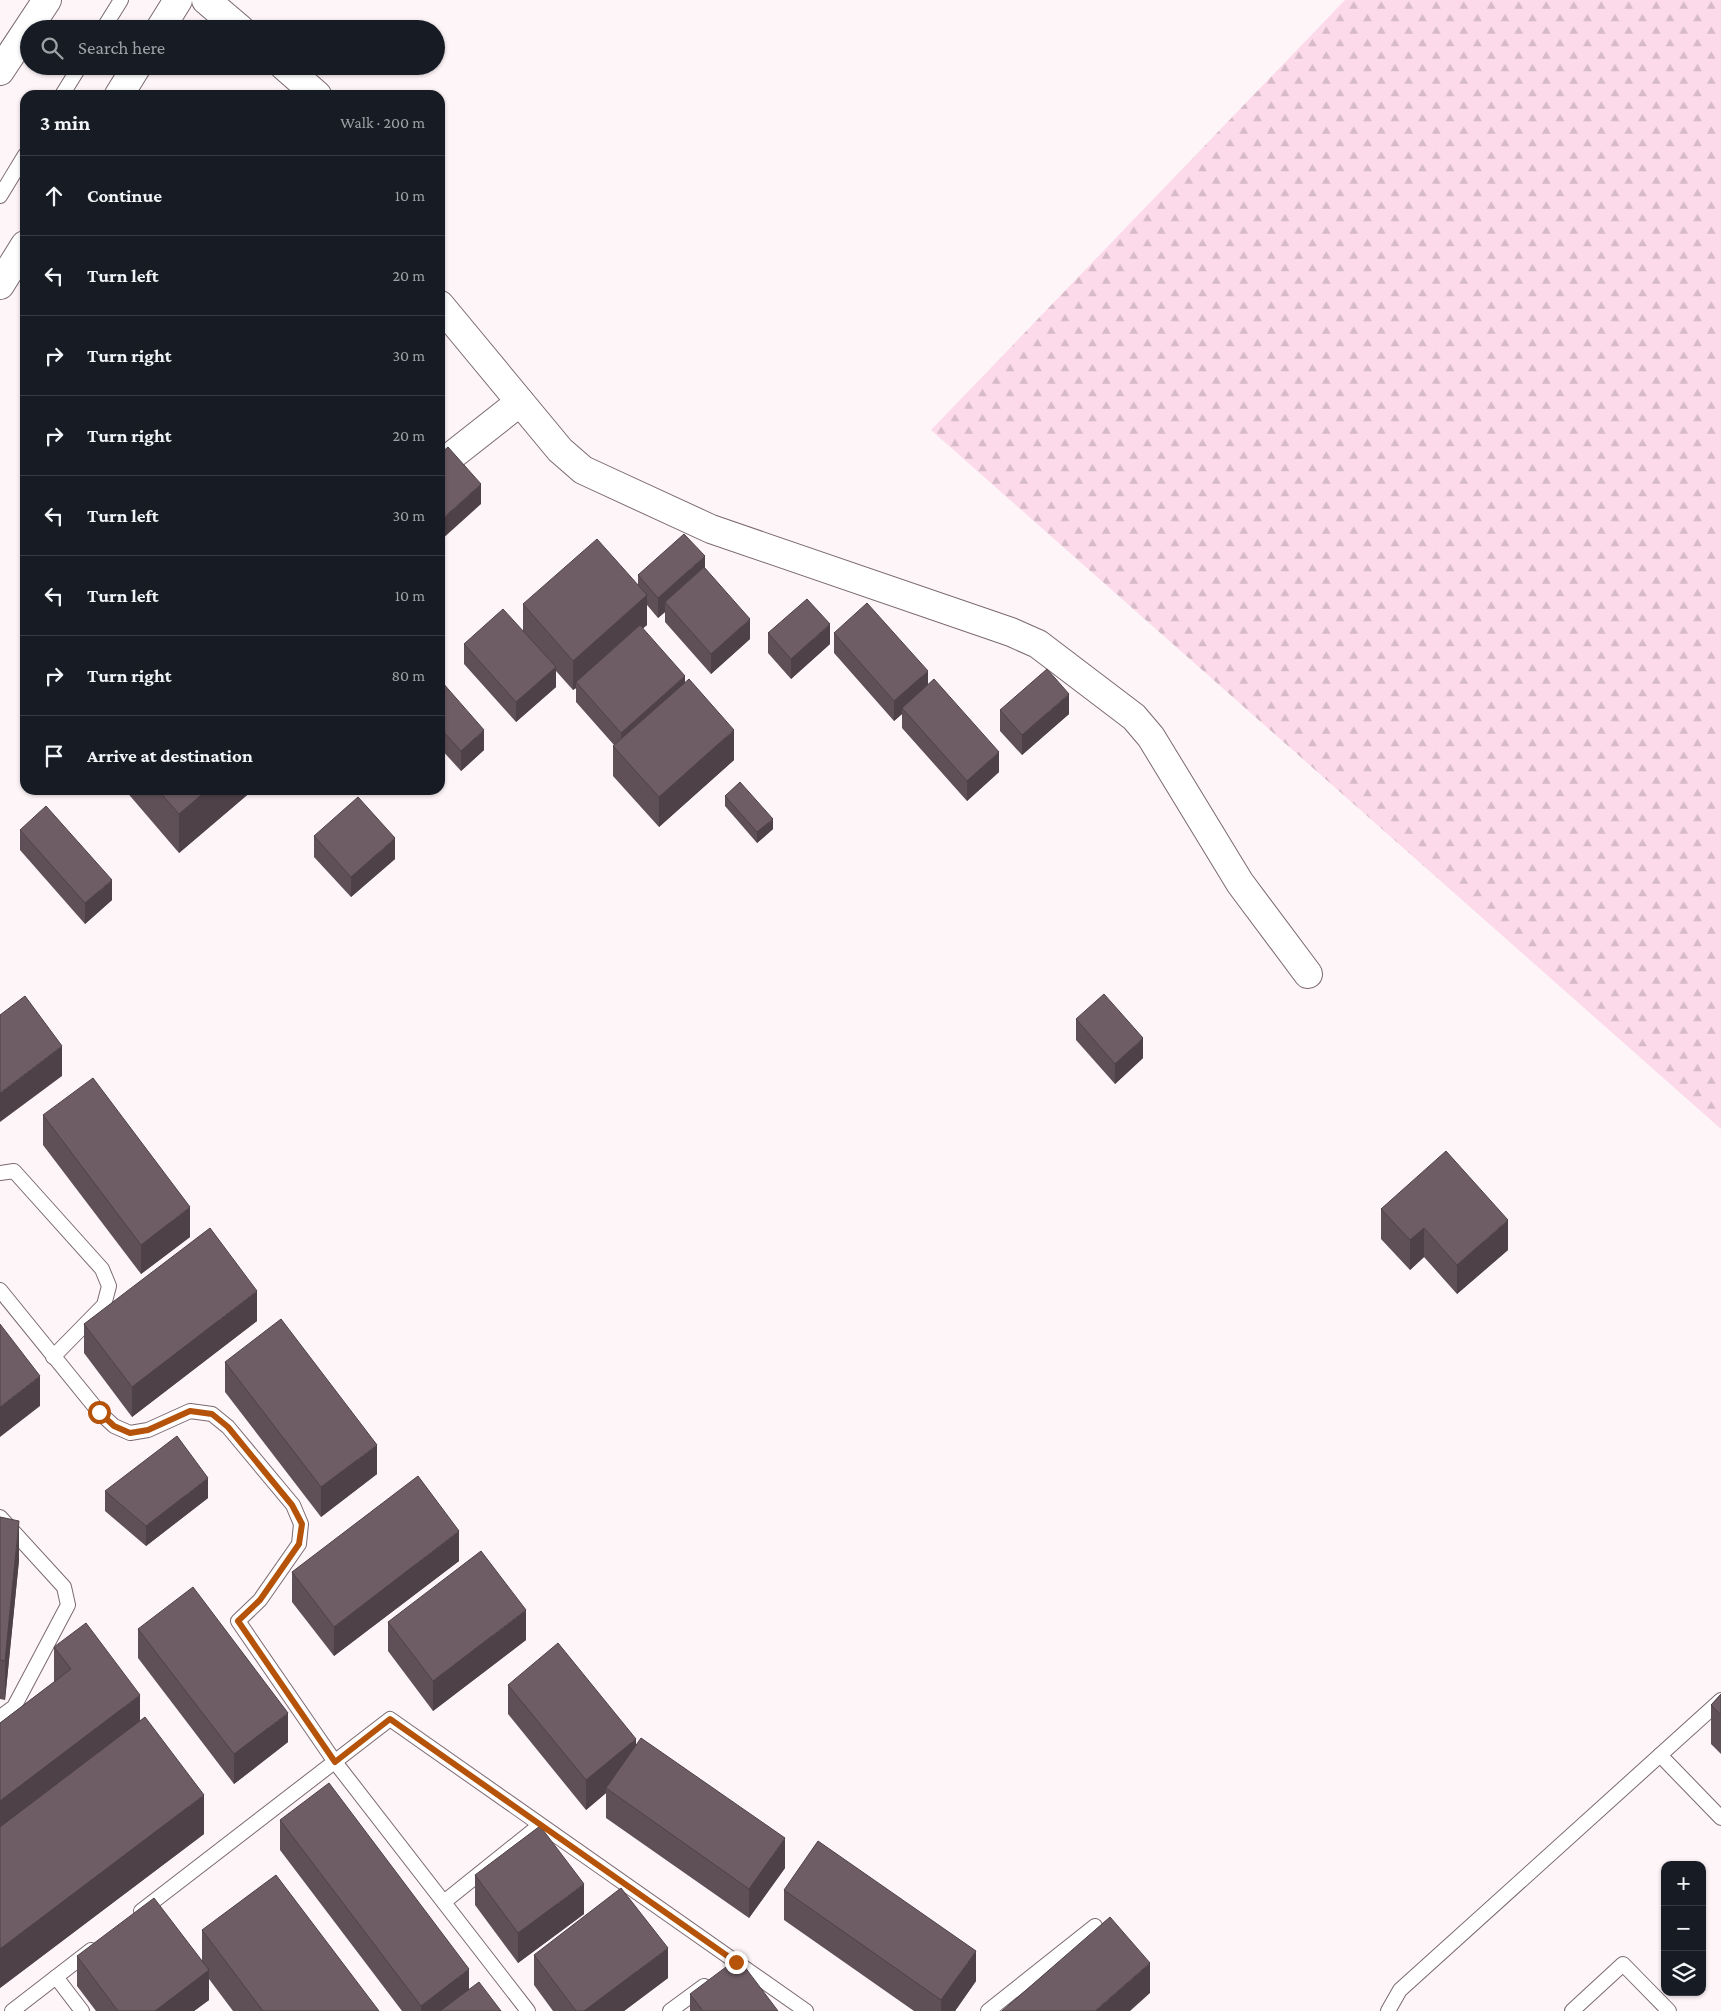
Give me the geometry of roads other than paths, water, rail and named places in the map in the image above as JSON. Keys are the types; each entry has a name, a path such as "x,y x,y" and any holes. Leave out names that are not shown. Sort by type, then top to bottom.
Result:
{"street":[{"path":"33,20 46,0"},
{"path":"166,20 178,0"},
{"path":"206,0 229,20"},
{"path":"0,72 20,41"},
{"path":"121,90 131,75"},
{"path":"295,75 312,90"},
{"path":"0,285 20,252"},
{"path":"445,311 560,450 583,470 711,529 1011,632 1038,644 1134,717 1151,737 1240,883 1308,974"},
{"path":"445,462 520,402"}],"lane":[{"path":"109,20 121,0"},
{"path":"65,90 74,75"},
{"path":"0,196 20,163"},
{"path":"0,1173 14,1172 102,1269 109,1286 104,1305 53,1357"},
{"path":"0,1290 99,1412 114,1426 130,1433 148,1430 190,1411 212,1414 228,1427 292,1505 302,1524 299,1544 260,1600 238,1621 335,1762 528,2011"},
{"path":"0,1517 64,1587 68,1604 14,1707 0,1717"},
{"path":"1388,2011 1400,1990 1721,1700"},
{"path":"134,1917 390,1719 806,2011"},
{"path":"1660,1755 1721,1818"},
{"path":"444,1902 540,1825"},
{"path":"988,2011 1095,1926"},
{"path":"12,2011 103,1941"},
{"path":"670,2011 736,1962"},
{"path":"1572,2011 1623,1964 1669,2011"},
{"path":"56,1977 82,2011"}]}
